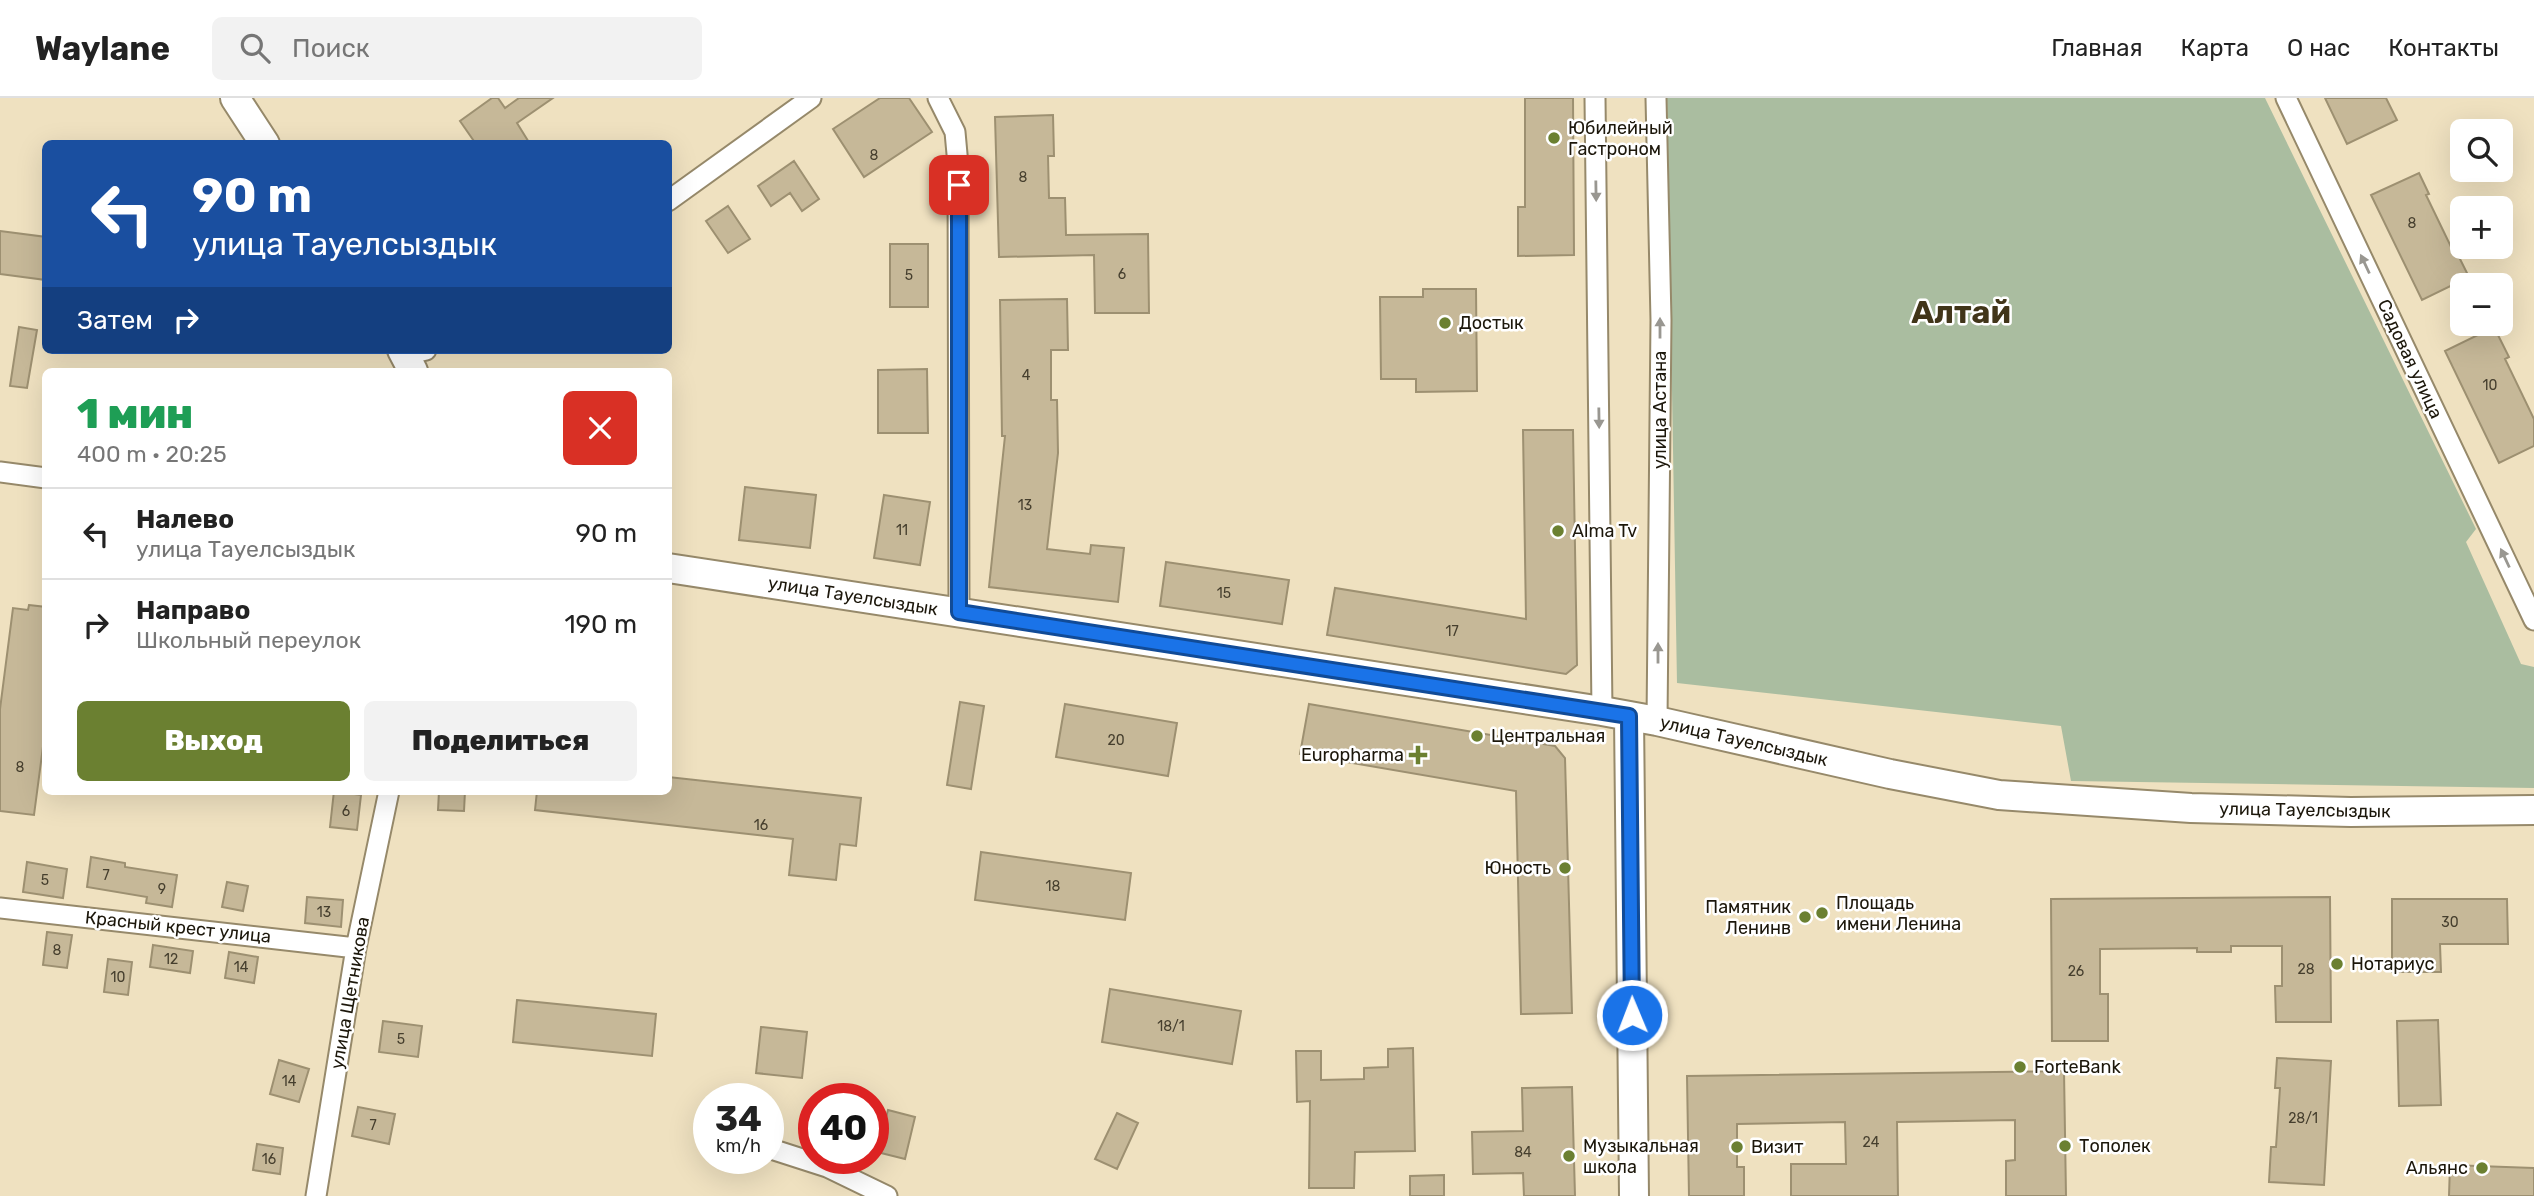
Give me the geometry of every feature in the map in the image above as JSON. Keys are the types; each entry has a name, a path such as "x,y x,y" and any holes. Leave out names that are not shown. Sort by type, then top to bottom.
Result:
{"street":[{"path":"235,98 262,140"},
{"path":"672,198 811,98"},
{"path":"938,98 955,132 958,165 959,612"},
{"path":"1595,98 1602,711"},
{"name":"улица Астана","path":"1656,98 1661,320 1657,721"},
{"name":"Садовая улица","path":"2286,98 2534,620"},
{"path":"0,472 42,477"},
{"name":"улица Тауелсыздык","path":"672,569 1602,711 1999,795 2191,808 2351,813 2534,810"},
{"path":"1629,716 1634,1196"},
{"name":"улица Щетникова","path":"316,1196 356,948 387,795"},
{"name":"Красный крест улица","path":"0,908 356,948"},
{"path":"784,1152 827,1167 887,1196"}],"green space":[{"path":"1667,98 2265,98 2476,529 2466,542 2521,664 2534,667 2534,788 2071,781 2061,726 1677,683"}],"building":[{"path":"492,98 498,98 505,108 519,98 553,98 517,123 528,140 473,140 460,121"},
{"path":"880,98 909,98 932,132 864,177 833,129"},
{"path":"1525,98 1573,98 1574,255 1518,256 1518,207 1525,207"},
{"path":"2325,98 2386,98 2397,120 2347,144"},
{"path":"1053,115 1054,156 1048,156 1049,198 1065,198 1066,235 1148,234 1149,313 1095,313 1094,255 999,257 995,117"},
{"path":"794,161 819,199 802,211 790,193 771,206 758,186"},
{"path":"2419,173 2429,194 2426,195 2450,245 2450,259 2460,259 2467,273 2450,273 2450,286 2422,300 2371,195"},
{"path":"728,206 750,239 728,253 706,221"},
{"path":"0,231 42,236 42,279 0,274"},
{"path":"890,244 928,244 928,307 890,307"},
{"path":"1423,289 1476,289 1477,391 1416,392 1416,379 1381,379 1380,297 1423,297"},
{"path":"1067,299 1068,350 1051,350 1051,400 1057,400 1058,453 1047,549 1090,554 1091,545 1124,548 1118,602 989,587 1005,436 1002,436 1000,300"},
{"path":"19,327 37,330 27,388 10,386"},
{"path":"2476,336 2498,336 2509,357 2505,359 2534,419 2534,446 2499,463 2445,351"},
{"path":"927,369 928,433 878,433 878,370"},
{"path":"1523,430 1573,430 1577,665 1566,674 1327,635 1335,588 1526,619"},
{"path":"745,487 816,495 810,548 739,540"},
{"path":"884,495 930,502 920,565 874,558"},
{"path":"1166,562 1289,580 1282,624 1160,606"},
{"path":"29,605 42,607 42,754 34,815 0,811 0,709 13,608 28,610"},
{"path":"960,702 984,706 971,789 947,785"},
{"path":"1065,704 1177,723 1168,776 1056,757"},
{"path":"1309,704 1555,746 1565,758 1572,1013 1521,1014 1516,791 1300,754"},
{"path":"672,777 861,798 856,846 840,844 836,880 789,875 793,839 535,810 537,795 672,795"},
{"path":"334,795 361,795 357,830 330,827"},
{"path":"439,795 465,795 464,811 438,810"},
{"path":"981,852 1131,873 1125,920 975,900"},
{"path":"91,857 125,863 125,867 177,875 172,907 146,903 147,897 87,887"},
{"path":"27,862 67,869 63,898 23,892"},
{"path":"227,882 248,886 243,911 222,907"},
{"path":"307,897 343,900 341,927 305,923"},
{"path":"2330,897 2331,1022 2276,1022 2275,986 2282,986 2282,946 2231,946 2231,952 2197,952 2197,948 2100,949 2100,994 2108,994 2108,1041 2052,1041 2051,899"},
{"path":"2392,899 2507,899 2508,944 2440,944 2441,972 2392,972"},
{"path":"47,932 72,935 67,968 43,965"},
{"path":"153,945 193,951 190,973 150,967"},
{"path":"229,952 258,957 254,983 225,978"},
{"path":"108,959 132,962 128,995 104,992"},
{"path":"1110,989 1241,1011 1232,1064 1102,1042"},
{"path":"517,1000 656,1014 652,1056 513,1042"},
{"path":"2438,1020 2441,1105 2399,1106 2397,1021"},
{"path":"383,1021 422,1026 418,1057 379,1052"},
{"path":"761,1027 807,1032 802,1078 756,1073"},
{"path":"1413,1048 1415,1151 1355,1152 1354,1188 1309,1188 1310,1101 1297,1102 1296,1051 1321,1051 1321,1080 1364,1079 1364,1068 1388,1067 1388,1049"},
{"path":"2277,1058 2331,1061 2324,1185 2269,1182 2271,1147 2276,1147 2280,1088 2275,1088"},
{"path":"279,1060 309,1069 299,1102 270,1094"},
{"path":"2064,1071 2066,1196 2006,1196 2006,1161 2015,1160 2015,1120 1897,1122 1898,1196 1791,1196 1791,1164 1846,1164 1845,1122 1737,1124 1737,1167 1744,1167 1744,1196 1689,1196 1687,1076"},
{"path":"1572,1087 1575,1196 1524,1196 1523,1173 1473,1174 1472,1132 1523,1131 1522,1088"},
{"path":"358,1107 395,1114 389,1144 352,1136"},
{"path":"889,1110 915,1117 905,1159 889,1155"},
{"path":"1117,1113 1138,1123 1117,1169 1095,1159"},
{"path":"257,1144 283,1148 280,1174 253,1170"},
{"path":"2450,1165 2534,1168 2534,1196 2449,1196"},
{"path":"1444,1175 1444,1196 1410,1196 1410,1176"}],"place":[{"name":"Юбилейный Гастроном","path":"1554,138"},
{"name":"Достык","path":"1445,323"},
{"name":"Alma Tv","path":"1558,531"},
{"name":"Центральная","path":"1477,736"},
{"name":"Europharma","path":"1418,755"},
{"name":"Юность","path":"1565,868"},
{"name":"Площадь имени Ленина","path":"1822,913"},
{"name":"Памятник Ленинв","path":"1805,917"},
{"name":"Нотариус","path":"2337,964"},
{"name":"ForteBank","path":"2020,1067"},
{"name":"Тополек","path":"2065,1146"},
{"name":"Визит","path":"1737,1147"},
{"name":"Музыкальная школа","path":"1569,1156"},
{"name":"Альянс","path":"2482,1168"}],"district":[{"name":"Алтай","path":"1961,312"}],"route":[{"path":"959,185 959,612 1629,716 1632,1015"}]}
